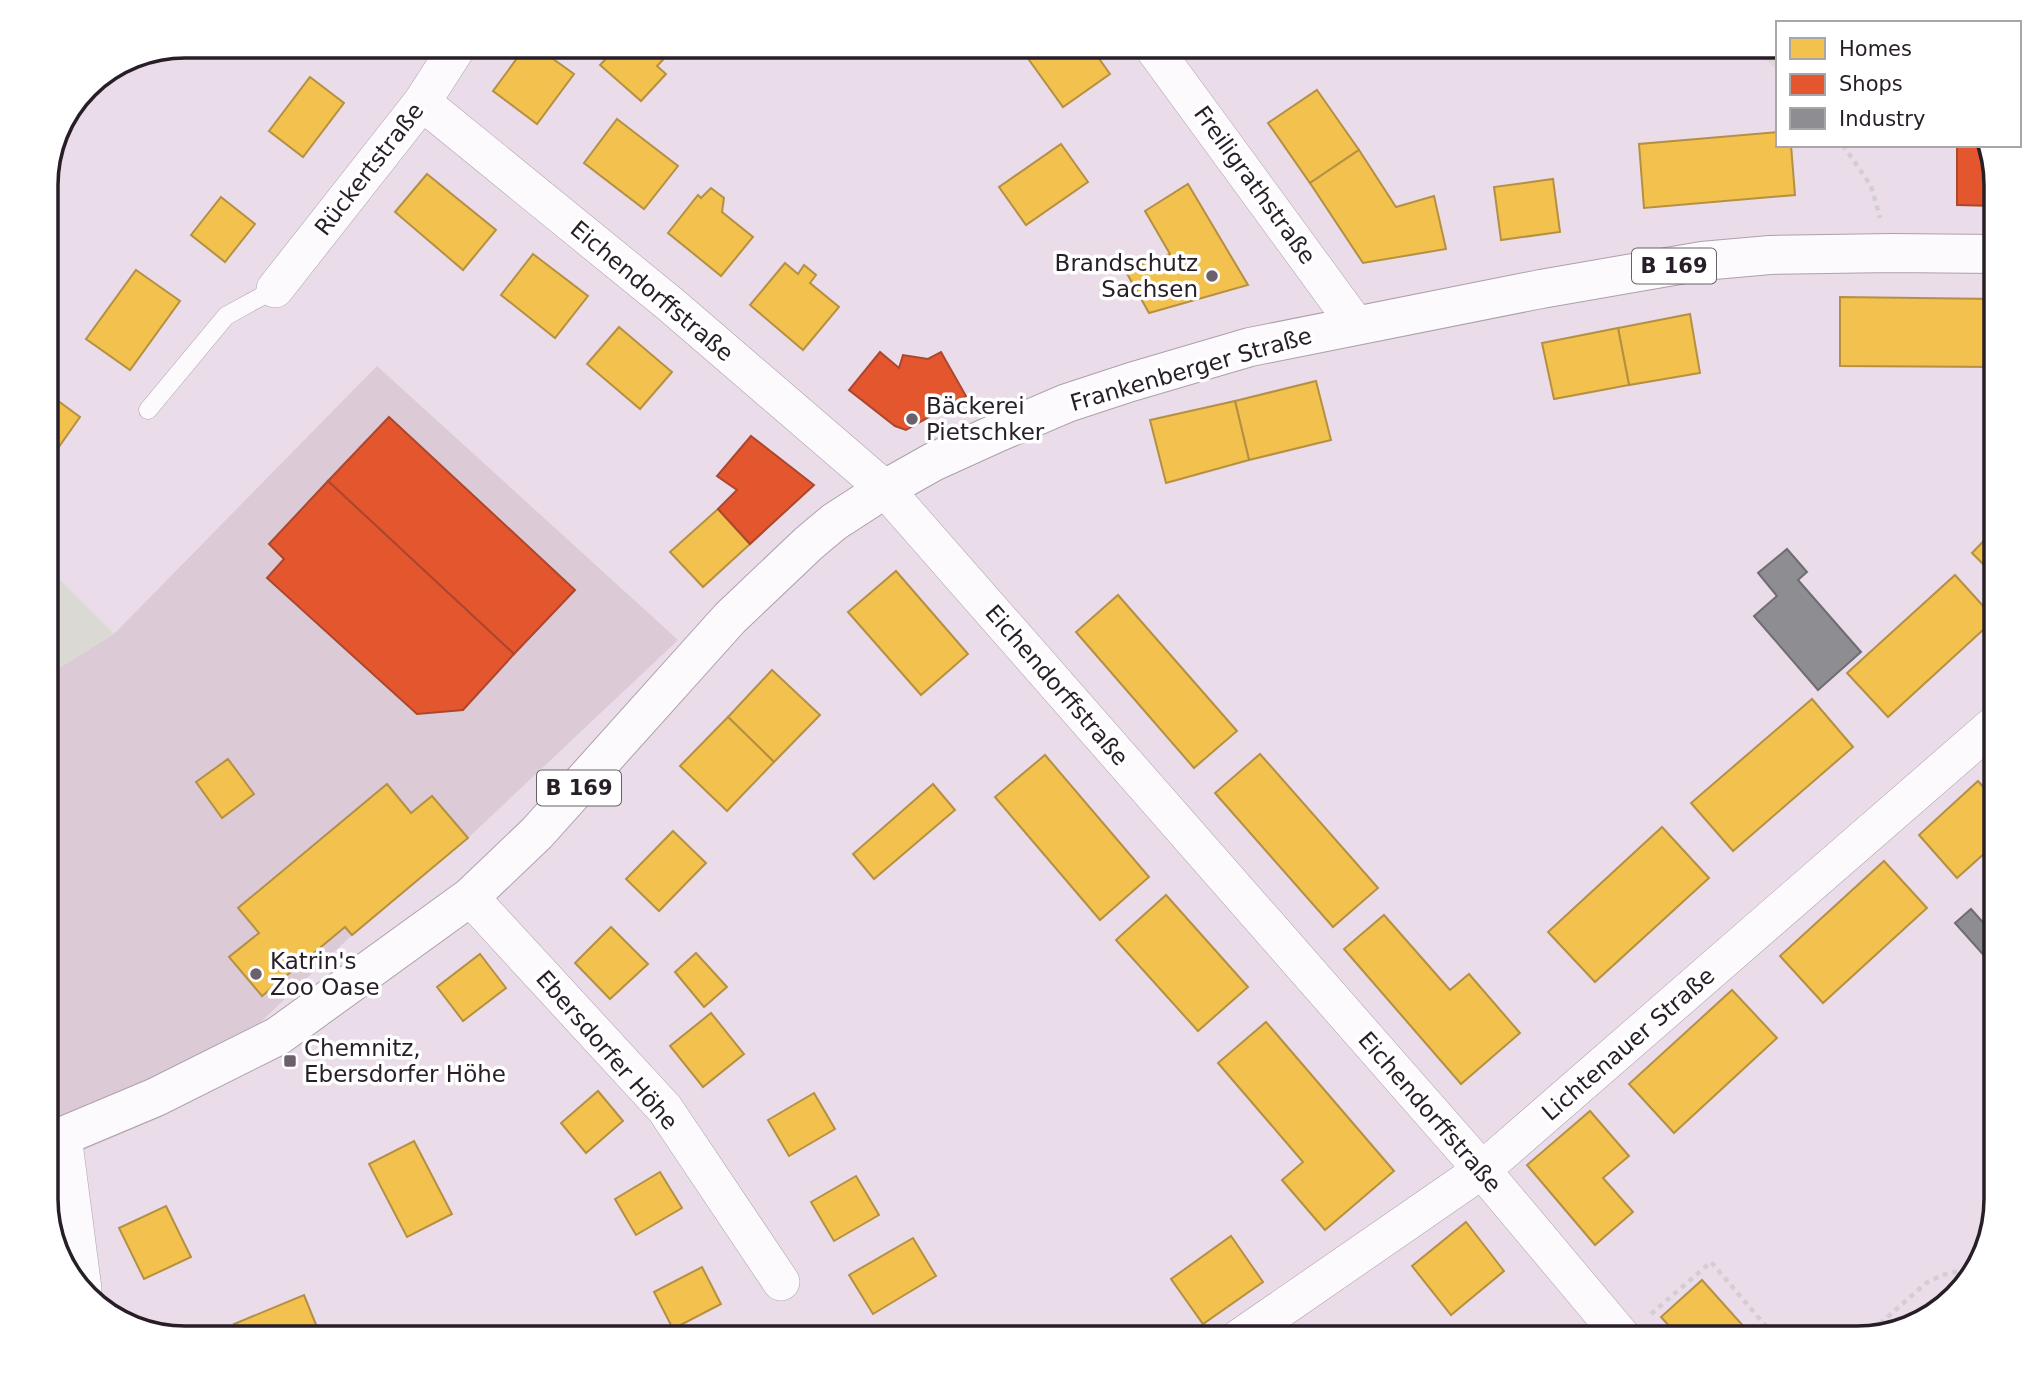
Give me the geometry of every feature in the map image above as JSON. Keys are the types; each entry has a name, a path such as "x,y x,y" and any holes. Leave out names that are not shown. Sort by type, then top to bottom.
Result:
{"main road":[{"name":"Frankenberger Straße","path":"58,1138 219,1067 278,1035 470,897 537,833 768,579 834,522 933,462 1067,403 1250,347 1356,324 1702,261 1770,255 1984,254"}],"street":[{"name":"Rückertstraße","path":"275,289 422,102 450,58"},
{"name":"Freiligrathstraße","path":"1161,58 1356,324"},
{"name":"Eichendorffstraße","path":"422,102 670,304 885,489 1482,1170 1629,1326"},
{"name":"Lichtenauer Straße","path":"1258,1326 1482,1170 1984,734"},
{"name":"Ebersdorfer Höhe","path":"470,897 664,1110 781,1282"},
{"path":"58,1155 79,1270"}],"lane":[{"path":"148,410 226,316 275,289"}],"path":[{"path":"1844,147 1871,186 1891,253"},
{"path":"1638,1326 1712,1262 1765,1326"},
{"path":"1880,1324 1926,1283 1942,1275 1963,1270"}],"shaded area":[{"path":"1764,58 1776,58 1776,69"},
{"path":"377,366 678,640 468,838 352,935 161,1117 58,1161 58,669 114,634"},
{"path":"58,578 114,634 58,669"}],"building: Homes":[{"path":"517,58 552,58 574,74 537,124 493,91"},
{"path":"607,58 665,58 657,66 666,74 641,101 600,65"},
{"path":"1028,58 1099,58 1110,74 1063,107"},
{"path":"310,77 344,103 303,157 269,131"},
{"path":"1317,90 1359,150 1310,183 1268,123"},
{"path":"617,119 678,166 644,209 584,163"},
{"path":"1776,132 1776,147 1791,147 1795,195 1644,208 1639,144"},
{"path":"1061,144 1088,182 1026,225 999,187"},
{"path":"1359,150 1396,207 1434,196 1446,249 1363,263 1310,183"},
{"path":"427,174 496,230 463,270 395,212"},
{"path":"1553,179 1560,232 1501,240 1494,187"},
{"path":"1188,184 1248,285 1149,313 1125,270 1170,254 1145,211"},
{"path":"711,188 724,198 722,212 753,237 721,276 668,233 698,195 701,198"},
{"path":"221,197 255,224 225,262 191,235"},
{"path":"533,254 588,296 555,338 501,295"},
{"path":"785,263 798,274 804,265 816,275 810,283 839,307 803,350 750,305"},
{"path":"136,270 180,301 130,370 86,339"},
{"path":"1840,297 1984,299 1984,367 1840,366"},
{"path":"1690,314 1700,373 1629,385 1618,328"},
{"path":"619,327 672,372 640,409 587,364"},
{"path":"1618,328 1629,385 1554,399 1542,343"},
{"path":"1316,381 1331,440 1249,460 1235,401"},
{"path":"58,401 80,417 58,448"},
{"path":"1235,401 1249,460 1166,483 1150,420"},
{"path":"718,509 750,544 703,587 670,552"},
{"path":"1984,540 1984,565 1972,553"},
{"path":"896,571 968,654 921,695 848,612"},
{"path":"1955,575 1984,607 1984,629 1888,717 1847,673"},
{"path":"1118,595 1237,731 1194,768 1076,632"},
{"path":"772,670 820,715 774,762 728,717"},
{"path":"1812,699 1853,747 1733,851 1691,803"},
{"path":"728,717 774,762 727,811 680,766"},
{"path":"1260,754 1378,888 1333,927 1215,793"},
{"path":"1045,755 1149,877 1100,920 995,797"},
{"path":"228,759 254,794 222,818 196,782"},
{"path":"1978,781 1984,788 1984,854 1957,878 1919,835"},
{"path":"387,784 411,813 432,796 468,838 352,935 345,927 262,996 229,957 259,933 238,908"},
{"path":"933,784 955,810 874,879 853,854"},
{"path":"1662,827 1709,878 1595,982 1548,932"},
{"path":"673,831 706,863 659,911 626,879"},
{"path":"1884,861 1927,908 1823,1003 1780,956"},
{"path":"1166,895 1248,987 1198,1031 1116,940"},
{"path":"1384,915 1450,990 1469,974 1520,1033 1461,1084 1344,949"},
{"path":"611,927 648,964 610,999 575,963"},
{"path":"696,953 727,987 704,1007 675,972"},
{"path":"480,954 506,988 463,1021 437,987"},
{"path":"1732,990 1777,1038 1674,1133 1629,1084"},
{"path":"711,1013 744,1054 703,1087 670,1046"},
{"path":"1266,1022 1394,1171 1325,1230 1282,1180 1303,1162 1218,1063"},
{"path":"598,1091 623,1121 586,1153 561,1123"},
{"path":"814,1093 835,1129 789,1156 768,1120"},
{"path":"1590,1111 1629,1156 1603,1178 1633,1212 1595,1245 1527,1165"},
{"path":"414,1141 452,1214 407,1237 369,1164"},
{"path":"660,1172 682,1208 636,1235 615,1199"},
{"path":"856,1176 879,1215 834,1241 811,1202"},
{"path":"166,1206 191,1257 144,1279 119,1228"},
{"path":"1466,1222 1504,1271 1451,1315 1412,1266"},
{"path":"1231,1236 1263,1282 1203,1324 1171,1279"},
{"path":"913,1238 936,1276 873,1314 849,1275"},
{"path":"702,1267 721,1304 679,1326 671,1326 654,1292"},
{"path":"1702,1280 1743,1326 1669,1326 1661,1317"},
{"path":"304,1295 317,1326 235,1326 234,1324"}],"building: Shops":[{"path":"1957,147 1978,147 1983,168 1984,206 1957,205"},
{"path":"880,352 899,368 903,355 928,359 941,352 966,396 906,430 895,426 849,390"},
{"path":"389,417 575,590 514,654 328,481"},
{"path":"751,436 814,485 750,544 718,509 737,490 717,476"},
{"path":"328,481 514,654 463,710 417,714 267,578 284,559 269,544"}],"building: Industry":[{"path":"1787,549 1807,572 1798,580 1861,652 1818,690 1754,616 1777,596 1758,573"},
{"path":"1971,909 1984,924 1984,956 1955,923"}],"place":[{"name":"Brandschutz Sachsen","path":"1212,276"},
{"name":"Bäckerei Pietschker","path":"912,419"},
{"name":"Katrin's Zoo Oase","path":"256,974"},
{"name":"Chemnitz, Ebersdorfer Höhe","path":"290,1061"}]}
